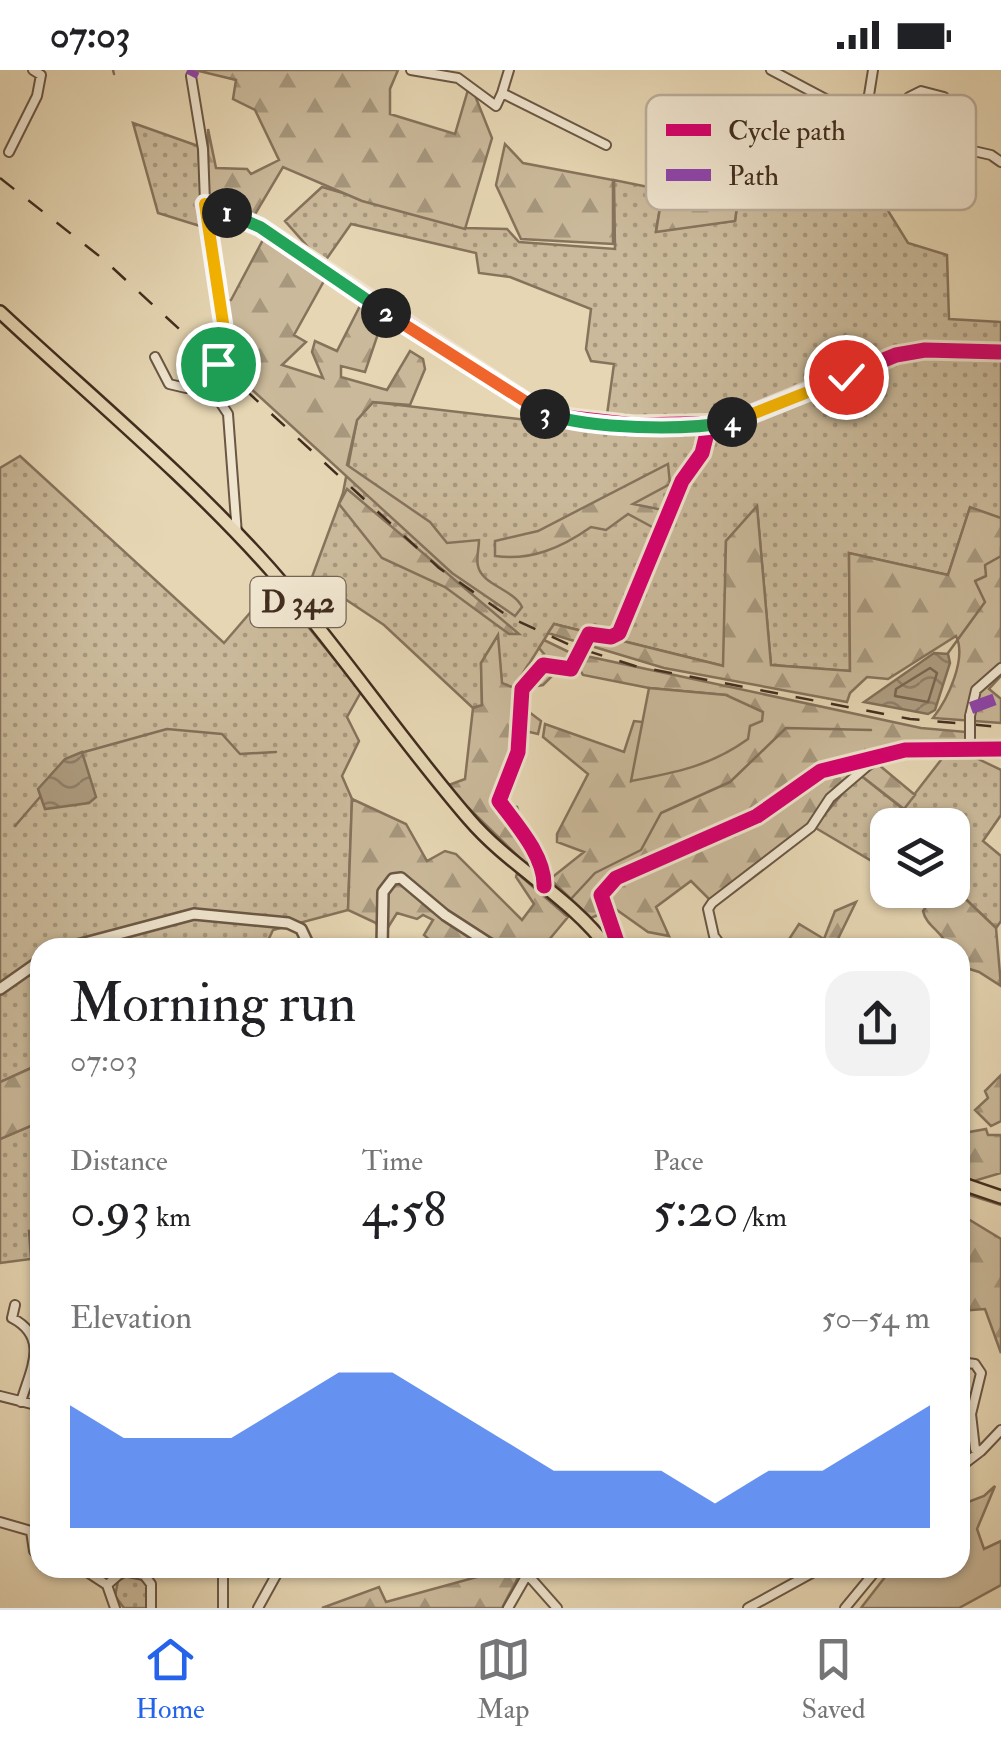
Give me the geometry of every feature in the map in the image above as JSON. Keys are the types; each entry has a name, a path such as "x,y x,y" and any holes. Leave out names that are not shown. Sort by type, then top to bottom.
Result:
{"main road":[{"name":"D 342","path":"0,312 237,534 298,602 468,818 504,856 544,886 598,938"},
{"path":"970,1186 1001,1196"}],"street":[{"path":"9,152 38,96 41,74 33,70"},
{"path":"411,70 458,78 496,106 509,70"},
{"path":"772,70 820,95"},
{"path":"868,95 872,70"},
{"path":"191,76 226,343 209,385"},
{"path":"502,93 606,145"},
{"path":"976,151 1001,162"},
{"path":"205,204 260,227 546,415 583,422 708,425 744,417 896,355 926,350 1001,352"},
{"path":"155,357 168,384 186,388 209,385"},
{"path":"209,385 228,414 237,534"},
{"path":"544,886 544,876 521,828 499,796 514,771 522,690 529,676 544,665 571,669 589,634 610,638 621,629 682,480 702,453 708,425"},
{"path":"969,744 976,690 1001,668"},
{"path":"615,938 601,906 601,895 616,878 757,816 822,772 905,750 969,744 1001,749"},
{"path":"716,938 708,910 712,903 811,827 850,778 876,760"},
{"path":"382,938 383,892 393,879 401,878 444,915 480,938"},
{"path":"104,938 194,914 288,924 301,928 306,938"},
{"path":"0,989 30,968"},
{"path":"16,1305 12,1318 30,1332"},
{"path":"970,1363 980,1372 971,1414 976,1449 980,1451"},
{"path":"21,1402 30,1379"},
{"path":"0,1396 30,1404"},
{"path":"970,1459 1001,1430"},
{"path":"0,1522 30,1531"},
{"path":"96,1578 107,1585 115,1608"},
{"path":"107,1585 116,1578"},
{"path":"147,1578 152,1584 151,1608"},
{"path":"223,1578 224,1608"},
{"path":"258,1608 274,1578"},
{"path":"508,1608 525,1578"},
{"path":"534,1578 557,1608"},
{"path":"748,1608 803,1578"},
{"path":"845,1608 870,1578"}],"green space":[{"path":"195,70 398,70 390,89 390,114 455,134 470,83 492,138 465,229 362,201 283,167 251,221 208,203 208,129 216,168 247,169 251,174 279,160 255,110 233,99 236,80"},
{"path":"133,123 198,146 203,227 158,213"},
{"path":"505,144 523,163 613,180 613,244 521,239 496,185"},
{"path":"614,180 646,187 646,210 660,210 656,231 735,221 736,210 888,210 908,243 947,255 949,319 1001,322 1001,518 970,508 948,575 849,553 850,671 771,665 757,508 726,541 724,666 554,624 514,688 502,683 497,637 481,663 482,705 473,708 384,625 312,577 343,493 357,420 373,402 605,429 614,364 591,361 586,349 591,309 510,277 479,273 476,253 351,224 323,264 285,221 322,187 465,228 507,229 519,242 615,249"},
{"path":"660,210 736,210 735,221 656,232"},
{"path":"265,236 325,279 294,335 306,342 282,365 323,378 312,352 315,341 337,351 362,302 380,328 365,372 341,366 341,377 387,390 410,351 423,359 425,369 410,405 373,402 357,420 347,465 430,522 447,543 479,540 477,563 481,572 518,601 522,607 515,616 452,573 224,364 232,349 222,302 231,300"},
{"path":"20,456 224,643 274,585 361,692 347,717 359,741 342,776 352,799 348,910 273,930 269,938 30,938 30,1068 0,1082 0,468"},
{"path":"668,464 670,484 633,504 663,510 656,529 628,514 606,530 591,527 545,551 521,557 495,556 495,541 538,531"},
{"path":"347,489 519,634 509,634 445,587 382,558 339,504"},
{"path":"757,506 771,665 850,671 849,553 948,575 970,507 1001,518 1001,676 989,689 1001,699 1001,723 933,718 958,667 956,636 888,679 867,677 850,693 847,702 664,668 548,633 554,624 723,666 726,541"},
{"path":"498,635 502,683 514,688 528,665 557,671 543,685 531,687 529,712 541,721 538,734 517,729 516,753 500,805 517,807 535,867 532,870 446,786 465,779 473,708 482,705 481,663"},
{"path":"544,640 573,654 577,660 581,655 921,728 967,732 965,741 952,748 915,746 867,758 871,769 879,765 915,795 905,808 859,774 814,827 732,892 711,901 691,881 656,907 669,936 648,932 614,908 591,918 550,879 584,852 557,842 557,834 588,774 543,737 545,724 624,752 634,721 643,722 632,780 726,695 649,688 583,675 578,667 534,663 544,654 539,648"},
{"path":"649,688 726,695 763,712 762,721 750,726 748,739 720,756 631,781"},
{"path":"968,754 1001,770 1001,815 983,841 1001,856 1001,921 996,928 970,903 970,808 904,808 944,756"},
{"path":"859,774 902,808 870,808 870,860 814,827"},
{"path":"352,799 406,824 427,861 445,851 456,854 522,920 534,904 517,873 568,917 550,938 427,938 424,935 433,920 397,913 382,937 376,923 348,910"},
{"path":"856,902 838,938 824,938 835,911"},
{"path":"970,903 996,928 1001,986 970,969 970,938 943,938 923,911 970,908"},
{"path":"799,924 822,938 790,938"},
{"path":"30,1068 30,1126 0,1139 0,1082"},
{"path":"1001,1075 1001,1121 991,1126 975,1110 988,1098 985,1091"},
{"path":"30,1126 30,1259 0,1263 0,1139"},
{"path":"986,1129 988,1135 1001,1135 1001,1173 970,1179 970,1132"},
{"path":"970,1220 1001,1239 1001,1353 985,1309 970,1310"},
{"path":"995,1486 977,1529 984,1549 1001,1541 1001,1585 959,1608 861,1608 884,1578 970,1578 970,1501"},
{"path":"138,1578 147,1583 148,1608 124,1608 115,1596 118,1581"},
{"path":"473,1578 518,1578 502,1608 322,1608 379,1587 386,1602"}],"water":[{"path":"934,653 948,654 950,663 935,710 928,714 864,702"},
{"path":"82,752 96,797 89,803 45,809 38,789 65,759"}],"waterway":[{"path":"113,70 114,74"},
{"path":"948,653 985,602 975,581 986,576 985,565 1001,556 1001,547"},
{"path":"570,900 595,873 641,850 661,813 730,782 786,728 871,730"},
{"path":"84,752 167,729 222,734 240,754 276,752"},
{"path":"15,826 40,797"},
{"path":"970,1195 1001,1205"}],"railway":[{"path":"0,178 103,259 439,568 509,617 572,646 635,666 910,719 1001,727"}],"marked path":[{"path":"191,76 194,70"},
{"path":"971,708 1001,697"}],"cycle path":[{"path":"205,204 260,227 546,415 634,425 730,423 896,355 925,350 1001,352"},
{"path":"544,886 535,852 499,801 518,752 522,689 543,665 571,669 589,634 611,637 619,633 682,481 702,453 709,425"},
{"path":"616,938 601,895 616,878 757,816 821,771 905,750 1001,749"}],"route":[{"path":"218,364 226,343 205,204 260,227 546,415 583,422 730,423 846,377"}]}
